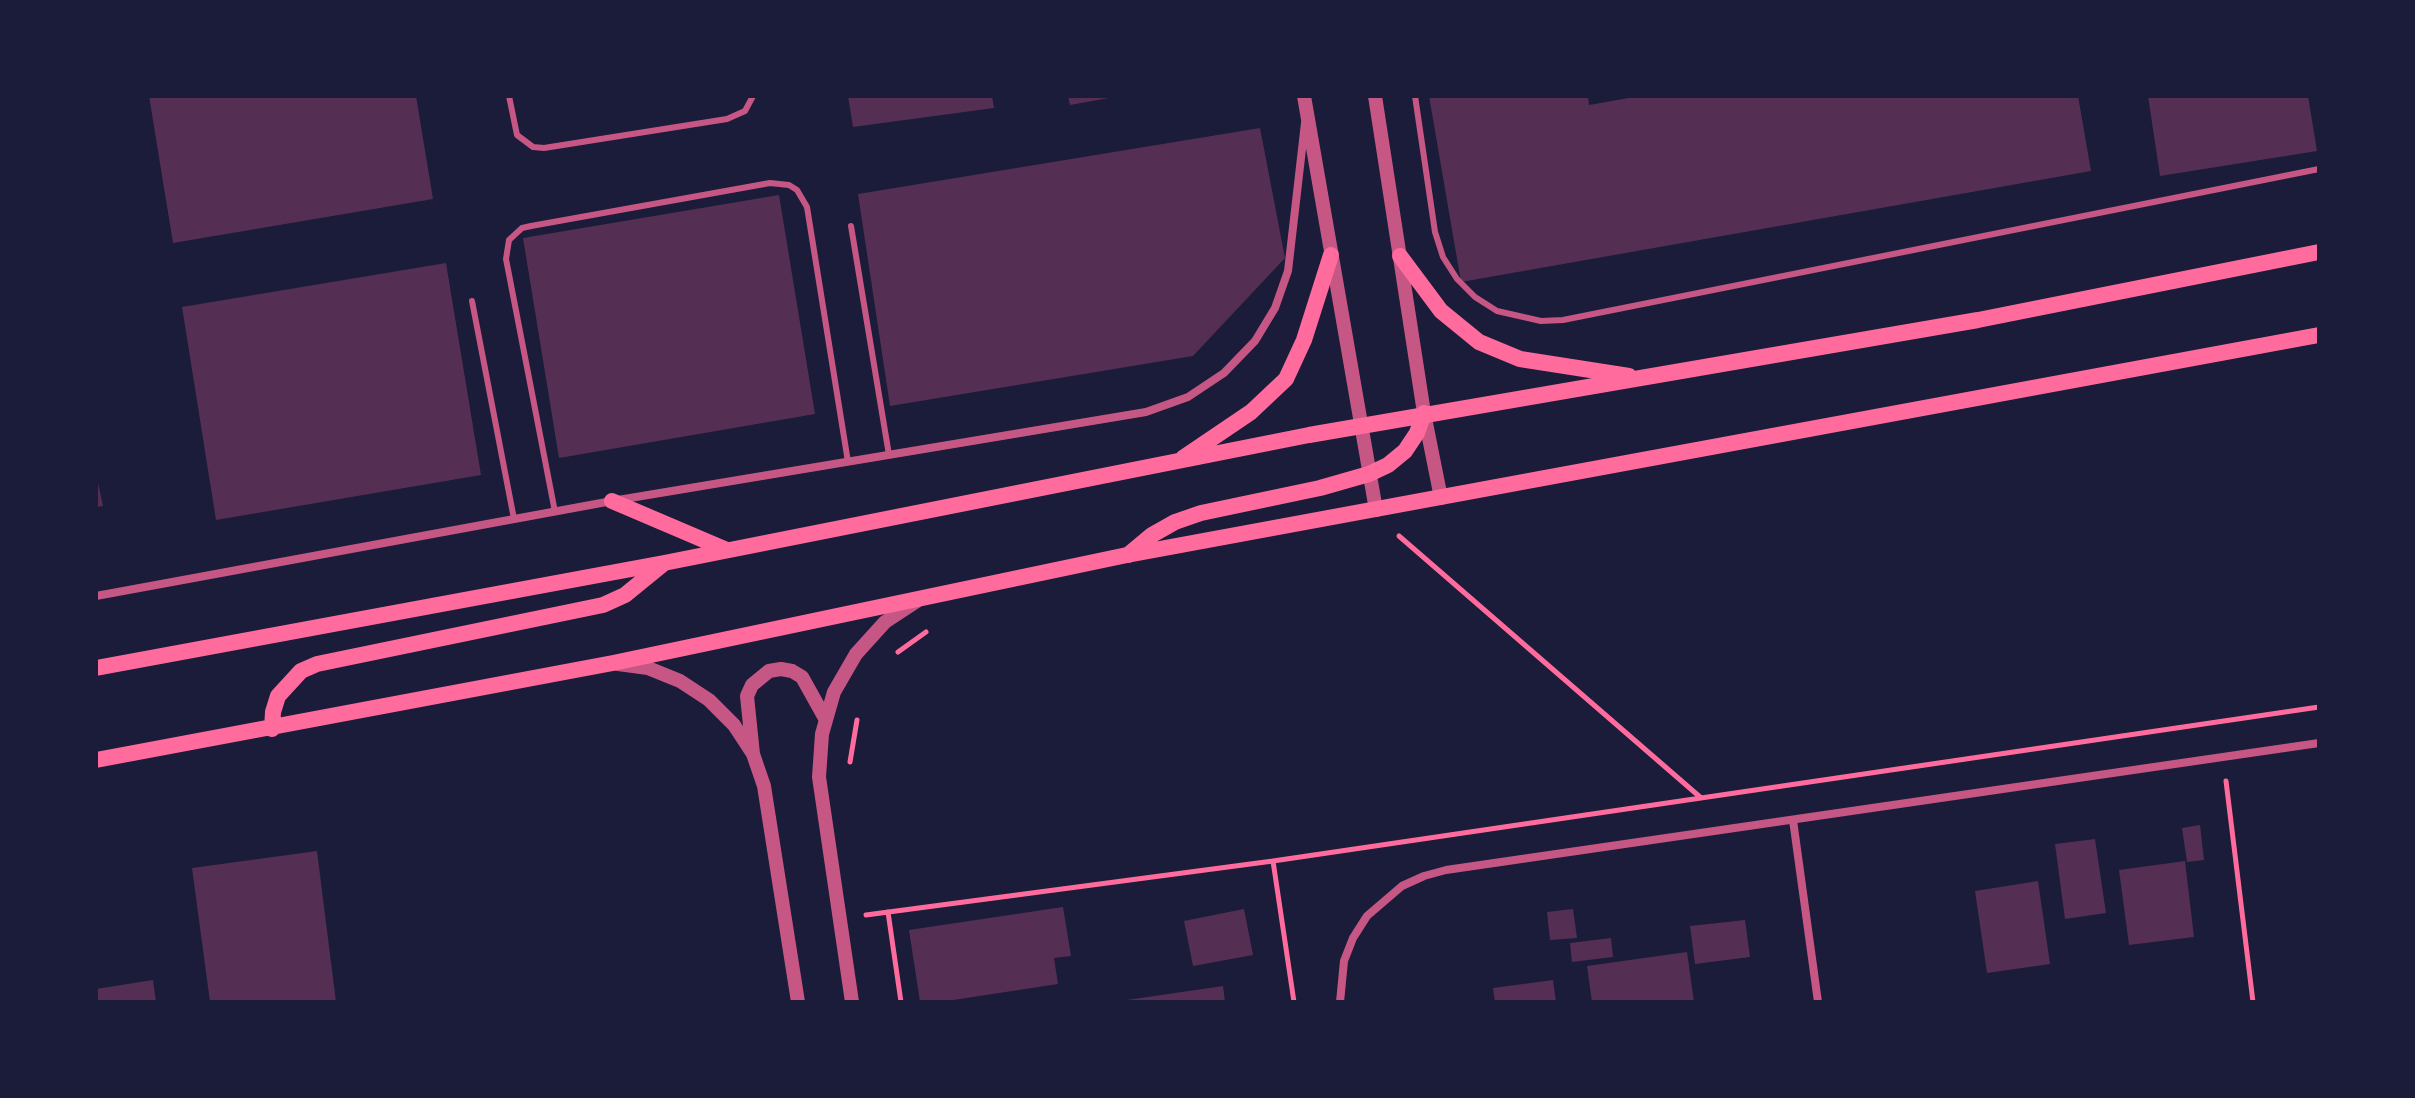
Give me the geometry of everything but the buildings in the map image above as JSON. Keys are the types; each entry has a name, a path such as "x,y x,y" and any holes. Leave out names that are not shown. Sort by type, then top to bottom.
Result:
{"main road":[{"path":"96,668 664,563 1424,413 1978,320 2319,252"},
{"path":"1176,462 1251,412 1286,379 1304,340 1331,255"},
{"path":"1400,256 1441,311 1479,342 1520,359 1646,378"},
{"path":"96,760 613,663 1127,555 2319,335"},
{"path":"1127,555 1152,535 1188,518 1320,488 1369,474 1388,465 1405,451 1417,433 1424,413"},
{"path":"612,501 727,550"},
{"path":"272,729 278,696 288,682 309,667 603,605 646,581 664,563"}],"street":[{"path":"1375,96 1424,413 1441,498"},
{"path":"1305,103 1376,510"},
{"path":"96,596 612,501 1146,412 1188,397 1224,373 1255,341 1275,308 1288,271 1305,103"},
{"path":"852,1002 819,777 822,734 834,692 856,654 885,622 922,598"},
{"path":"613,663 648,668 680,681 709,700 734,725 753,754"},
{"path":"798,1002 764,786 753,754 747,696 759,676 781,669 792,671 802,677 826,720"},
{"path":"1340,1002 1344,961 1353,938 1367,916 1402,886 1446,870 2319,743"},
{"path":"1793,820 1818,1002"}],"lane":[{"path":"509,96 517,135 533,147 544,148 727,119 745,111 753,96"},
{"path":"1415,96 1435,232 1443,257 1457,279 1475,297 1497,311 1541,321 1594,314 2319,169"},
{"path":"555,512 506,259 509,240 522,228 531,226 770,183 789,185 797,190 807,207 848,462"},
{"path":"851,226 889,455"},
{"path":"472,301 514,519"}],"path":[{"path":"1399,536 1700,797"},
{"path":"887,660 933,627"},
{"path":"839,905 863,902 865,915 1273,861 2319,707"},
{"path":"848,773 858,715"},
{"path":"2223,757 2253,1002"},
{"path":"1273,861 1294,1002"},
{"path":"888,912 901,1002"}]}
